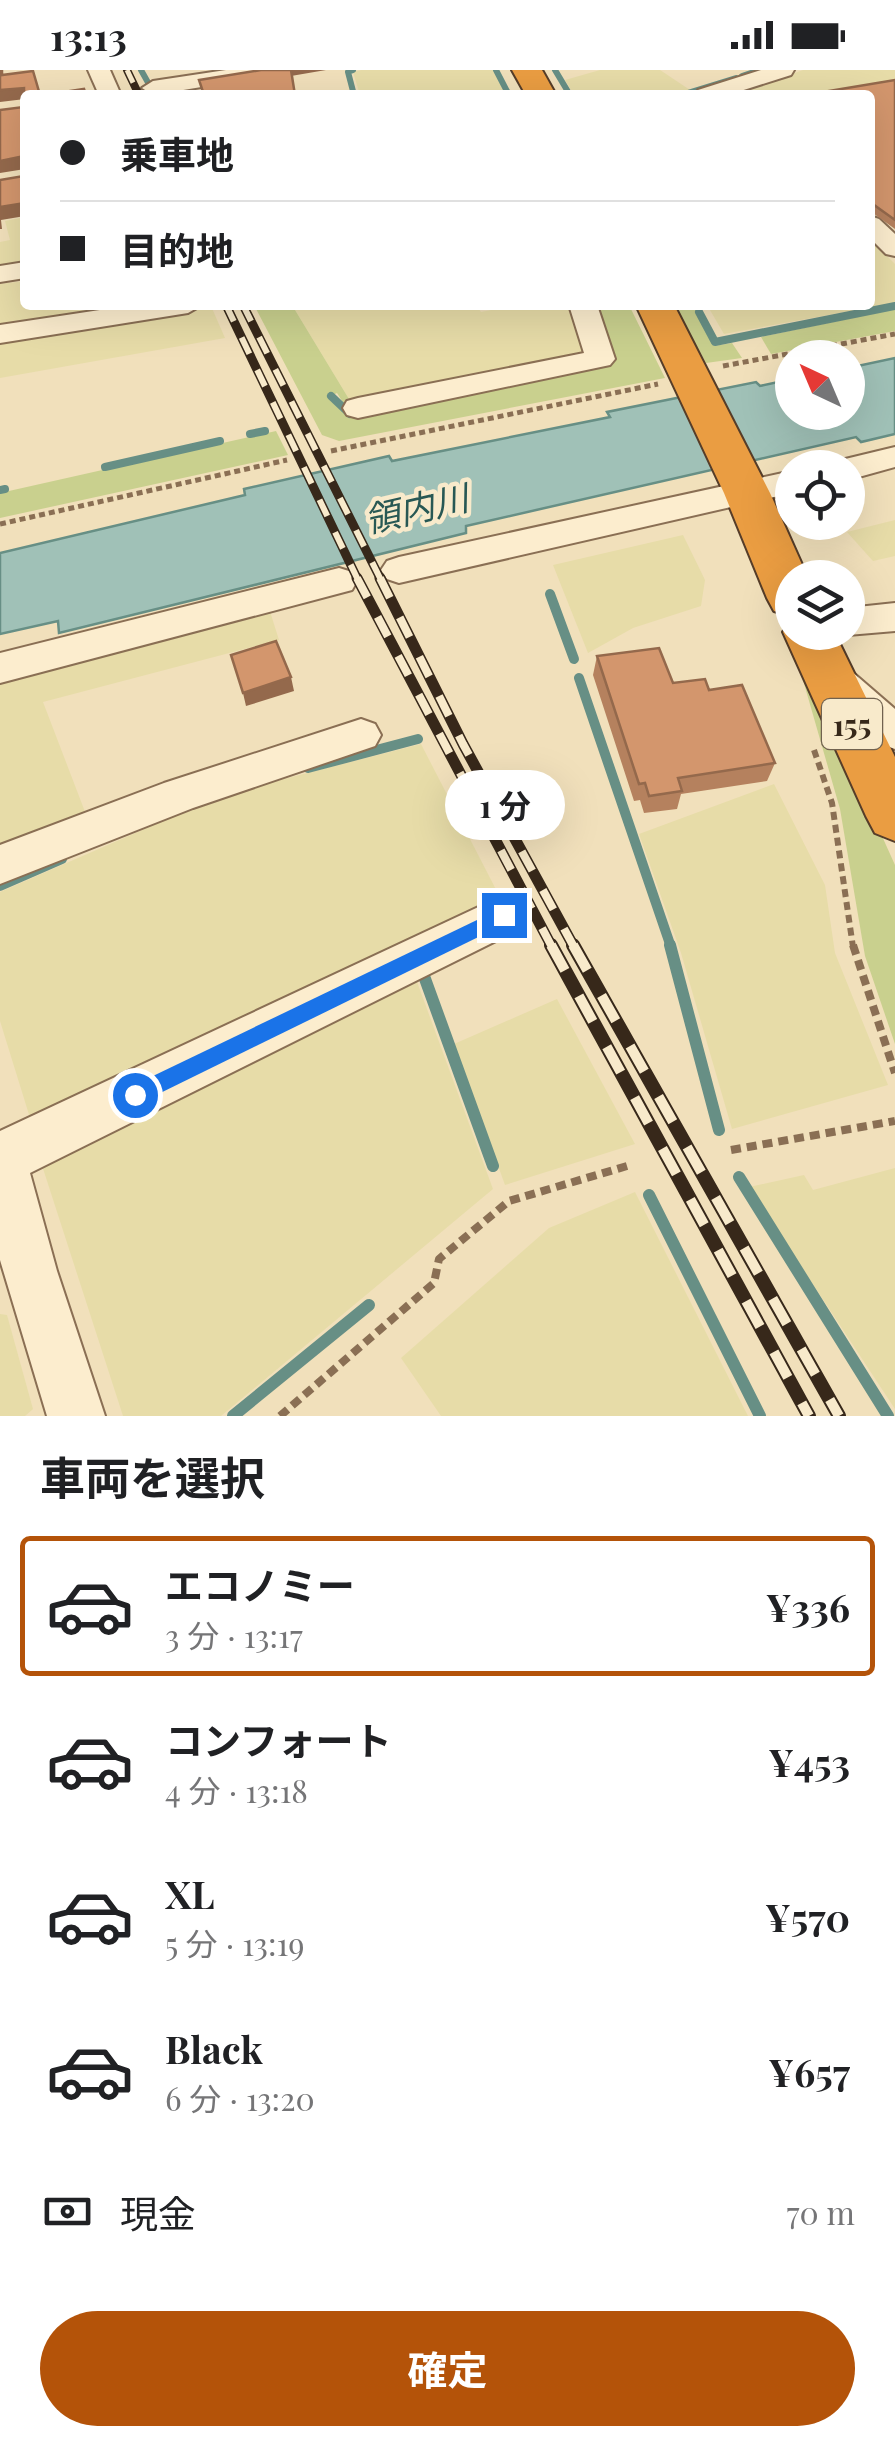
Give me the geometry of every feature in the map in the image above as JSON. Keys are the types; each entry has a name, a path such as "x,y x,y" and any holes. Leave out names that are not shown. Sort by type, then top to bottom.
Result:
{"highway":[{"path":"658,310 775,560"},
{"name":"155","path":"818,652 895,816"}],"street":[{"path":"153,88 270,70"},
{"path":"729,90 783,70"},
{"path":"875,229 895,248"},
{"path":"0,334 156,310"},
{"path":"358,408 600,360 585,310"},
{"path":"865,465 895,457"},
{"path":"399,570 775,485"},
{"path":"0,668 339,582"},
{"path":"865,619 895,617"},
{"path":"818,652 895,733"},
{"path":"0,865 101,822 251,768 361,735"},
{"path":"76,1416 15,1277 0,1158 504,915"}],"path":[{"path":"331,450 689,377 708,368 895,334"},
{"path":"0,524 287,460"},
{"path":"809,734 832,803 854,951 895,1073"},
{"path":"731,1150 895,1121"},
{"path":"280,1416 434,1283 439,1259 509,1201 546,1194 627,1166"}],"shaded area":[{"path":"493,70 503,90 358,90 353,72"},
{"path":"600,70 660,70 690,90 571,90 565,80"},
{"path":"803,70 895,70 895,86 860,90 748,90"},
{"path":"20,218 20,266 0,269 0,242 10,240 5,221"},
{"path":"875,244 895,264 895,303 875,307"},
{"path":"20,282 20,310 127,310 0,329 0,284"},
{"path":"185,310 213,310 225,338 0,378 0,338"},
{"path":"295,310 572,310 586,357 352,404"},
{"path":"710,310 856,310 724,334"},
{"path":"895,520 895,556 873,561 854,540 865,540 865,528"},
{"path":"683,535 705,580 701,606 633,628 588,653 553,565"},
{"path":"268,605 279,640 43,702 87,817 0,848 0,675"},
{"path":"421,744 504,905 35,1134 0,1021 0,892 195,807 268,783"},
{"path":"774,784 825,885 835,953 888,1085 732,1129 681,953 639,834"},
{"path":"412,968 493,1189 221,1416 123,1416 37,1150"},
{"path":"557,999 635,1144 505,1185 454,1044"},
{"path":"895,1168 895,1409 749,1187 804,1175 813,1190"},
{"path":"635,1192 748,1416 441,1416 401,1358 549,1228"},
{"path":"0,1314 7,1315 33,1409 25,1416 0,1416"}],"green space":[{"path":"895,309 895,331 846,340 775,340 775,353 771,354 761,337"},
{"path":"257,310 295,310 352,404 349,412 337,393 329,397 349,417 610,366 593,310 631,310 665,378 339,441 322,435"},
{"path":"677,310 700,310 695,311 714,346 732,343 742,358 706,363"},
{"path":"276,431 288,455 0,518 0,493"},
{"path":"795,652 799,652 895,865 895,1044 865,956 840,809"}],"water":[{"name":"領内川","path":"895,358 895,434 861,442 856,437 799,450 775,450 775,455 466,526 466,533 59,633 58,621 0,634 0,553 245,495 244,489 389,456 392,461 610,417 607,412 756,382 760,386 775,383 775,430 865,430 865,364"}],"building":[{"path":"2,70 2,75 33,71 39,90 24,88 0,90"},
{"path":"261,70 291,70 294,90 202,90 199,80"},
{"path":"895,80 895,220 875,206 875,90 835,90"},
{"path":"20,108 20,157 0,161 0,110"},
{"path":"20,177 20,204 0,207 0,180"},
{"path":"276,641 291,677 243,693 231,655"},
{"path":"659,648 673,683 705,679 709,690 742,685 775,763 678,778 682,791 649,796 645,783 639,784 597,656"}],"waterway":[{"path":"141,70 152,90"},
{"path":"353,70 348,72 353,90"},
{"path":"496,70 506,90"},
{"path":"555,70 567,90"},
{"path":"742,76 760,70"},
{"path":"697,90 736,78"},
{"path":"699,312 715,342 895,306"},
{"path":"331,396 350,414"},
{"path":"250,434 265,431"},
{"path":"105,467 220,441"},
{"path":"0,490 5,489"},
{"path":"550,594 574,659"},
{"path":"579,678 671,947"},
{"path":"308,768 418,739"},
{"path":"0,886 62,859"},
{"path":"670,945 719,1130"},
{"path":"420,965 493,1166"},
{"path":"739,1177 888,1416"},
{"path":"649,1195 760,1416"},
{"path":"233,1416 369,1305"}],"railway":[{"path":"127,70 137,90"},
{"path":"228,310 357,579"},
{"path":"246,310 381,580"},
{"path":"357,579 552,947"},
{"path":"381,580 463,744 574,947"},
{"path":"551,945 809,1416"},
{"path":"573,945 839,1416"}],"route":[{"path":"135,1095 504,915"}]}
